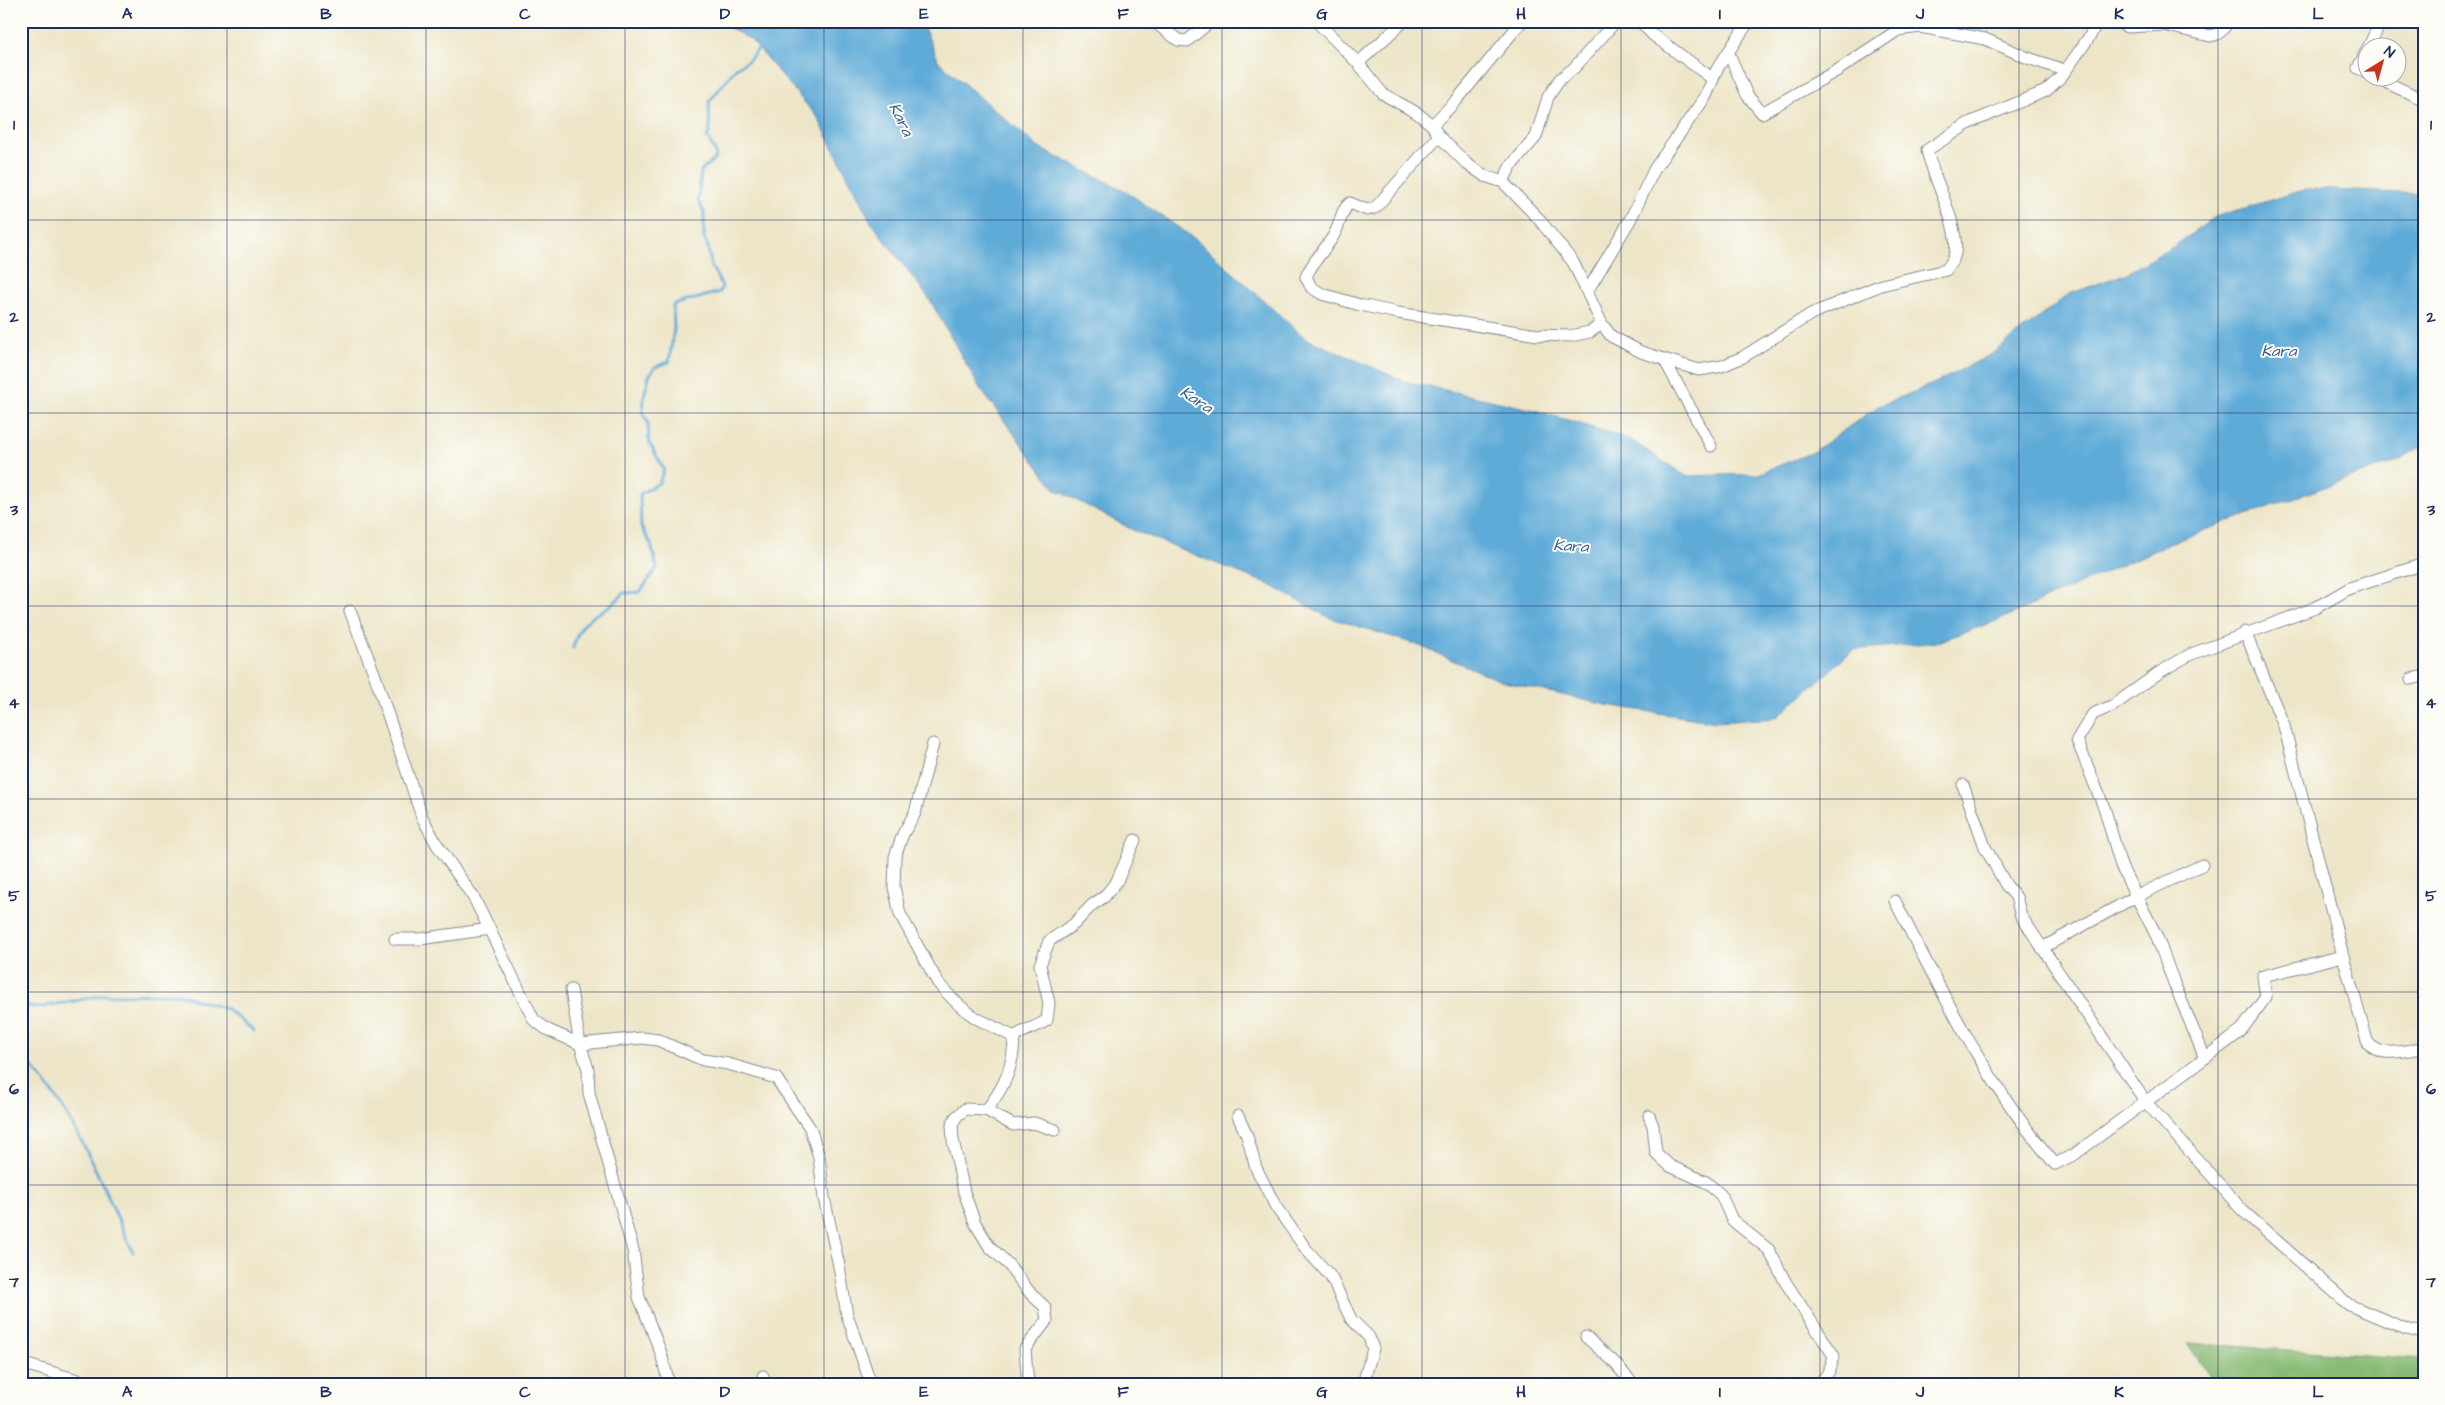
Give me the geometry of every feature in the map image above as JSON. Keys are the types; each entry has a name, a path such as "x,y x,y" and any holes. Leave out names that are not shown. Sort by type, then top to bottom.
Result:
{"street":[{"path":"1153,21 1178,40 1187,41 1211,21"},
{"path":"1316,21 1358,63 1383,94 1418,113 1432,125 1439,136 1466,164 1485,176 1503,182 1538,218 1573,262 1588,290 1602,324 1611,336 1665,361 1699,370 1722,366 1743,357 1811,314 1881,285 1946,270 1955,252 1955,234 1930,166 1927,150 1969,123 2046,91 2061,77 2064,70 2090,36 2097,21"},
{"path":"1358,63 1404,21"},
{"path":"1432,125 1456,102 1522,21"},
{"path":"1503,182 1510,167 1536,137 1548,97 1560,79 1574,68 1616,21"},
{"path":"1640,21 1653,35 1713,79"},
{"path":"1588,290 1630,220 1655,168 1706,96 1717,69 1729,54 1749,21"},
{"path":"2116,21 2127,27 2164,25 2210,36 2216,35 2229,21"},
{"path":"2373,38 2381,21"},
{"path":"1729,54 1747,95 1762,113 1838,70 1898,30 1908,28 1920,27 1985,39 2028,58 2064,70"},
{"path":"2398,88 2424,100"},
{"path":"1439,136 1376,208 1366,210 1350,203 1345,207 1336,231 1327,246 1311,264 1306,276 1311,287 1322,294 1360,305 1538,335 1570,336 1590,332 1602,324"},
{"path":"1665,361 1711,446"},
{"path":"2205,1058 2157,937 2121,866 2105,810 2077,740 2093,714 2114,705 2160,672 2188,656 2245,632 2315,608 2350,588 2424,564"},
{"path":"350,611 374,673 422,817 436,843 474,898 534,1020 548,1030 580,1044 642,1038 658,1040 703,1060 728,1064 776,1078 810,1128 819,1157 824,1198 839,1266 847,1315 871,1384"},
{"path":"2245,632 2284,726 2343,956 2371,1048 2379,1052 2424,1047"},
{"path":"2411,679 2424,676"},
{"path":"933,744 915,813 903,834 895,857 894,887 900,914 938,983 961,1007 976,1018 1014,1037"},
{"path":"1963,785 1985,847 2006,885 2016,897 2021,916 2145,1101 2243,1211 2349,1305 2406,1329 2424,1333"},
{"path":"986,1110 998,1096 1008,1074 1014,1037 1023,1030 1037,1028 1047,1020 1049,1003 1040,965 1049,941 1074,924 1088,909 1104,897 1117,881 1135,840"},
{"path":"2042,948 2136,897 2202,865"},
{"path":"1895,900 1966,1038 2013,1113 2055,1164 2075,1154 2240,1032 2266,998 2263,976 2343,956"},
{"path":"395,939 420,939 490,929"},
{"path":"572,990 580,1044 588,1069 589,1092 633,1250 639,1297 661,1353 669,1384"},
{"path":"1028,1384 1025,1349 1047,1320 1046,1307 1032,1294 1008,1264 989,1246 975,1223 964,1192 953,1140 952,1125 956,1117 965,1109 986,1110 1013,1125 1034,1123 1055,1130"},
{"path":"1238,1116 1247,1136 1256,1168 1276,1207 1306,1249 1331,1277 1351,1319 1369,1337 1373,1349 1362,1384"},
{"path":"1649,1116 1653,1126 1656,1152 1670,1166 1706,1182 1721,1195 1732,1220 1769,1250 1776,1260 1786,1283 1834,1356 1832,1366 1818,1384"},
{"path":"1586,1337 1612,1360 1633,1384"},
{"path":"21,1363 91,1384"}],"green space":[{"path":"2187,1343 2424,1359 2424,1384 2215,1384"}],"water":[{"name":"Kara","path":"719,21 921,21 939,62 1039,148 1124,190 1198,241 1305,338 1404,381 1535,410 1629,439 1686,476 1758,474 1813,452 1877,407 1935,383 1992,354 2069,294 2125,274 2173,247 2215,217 2307,189 2424,194 2424,445 2397,461 2180,539 1999,620 1937,642 1853,650 1776,718 1716,722 1606,705 1501,681 1415,644 1328,617 1270,585 1133,530 1055,489 979,387 930,300 871,222 818,118 751,40"}],"waterway":[{"path":"573,648 577,636 588,620 617,601 624,593 640,592 657,568 651,544 641,527 640,494 659,483 664,470 649,442 648,422 643,414 644,396 649,376 655,367 669,362 674,329 673,305 720,292 722,286 711,266 708,247 704,238 704,212 698,200 701,171 716,158 714,149 707,137 710,131 709,102 736,68 749,60 760,47"},
{"path":"21,1004 36,1008 105,995 177,994 227,1009 254,1031"},
{"path":"21,1055 40,1076 72,1123 98,1174 133,1252"}]}
